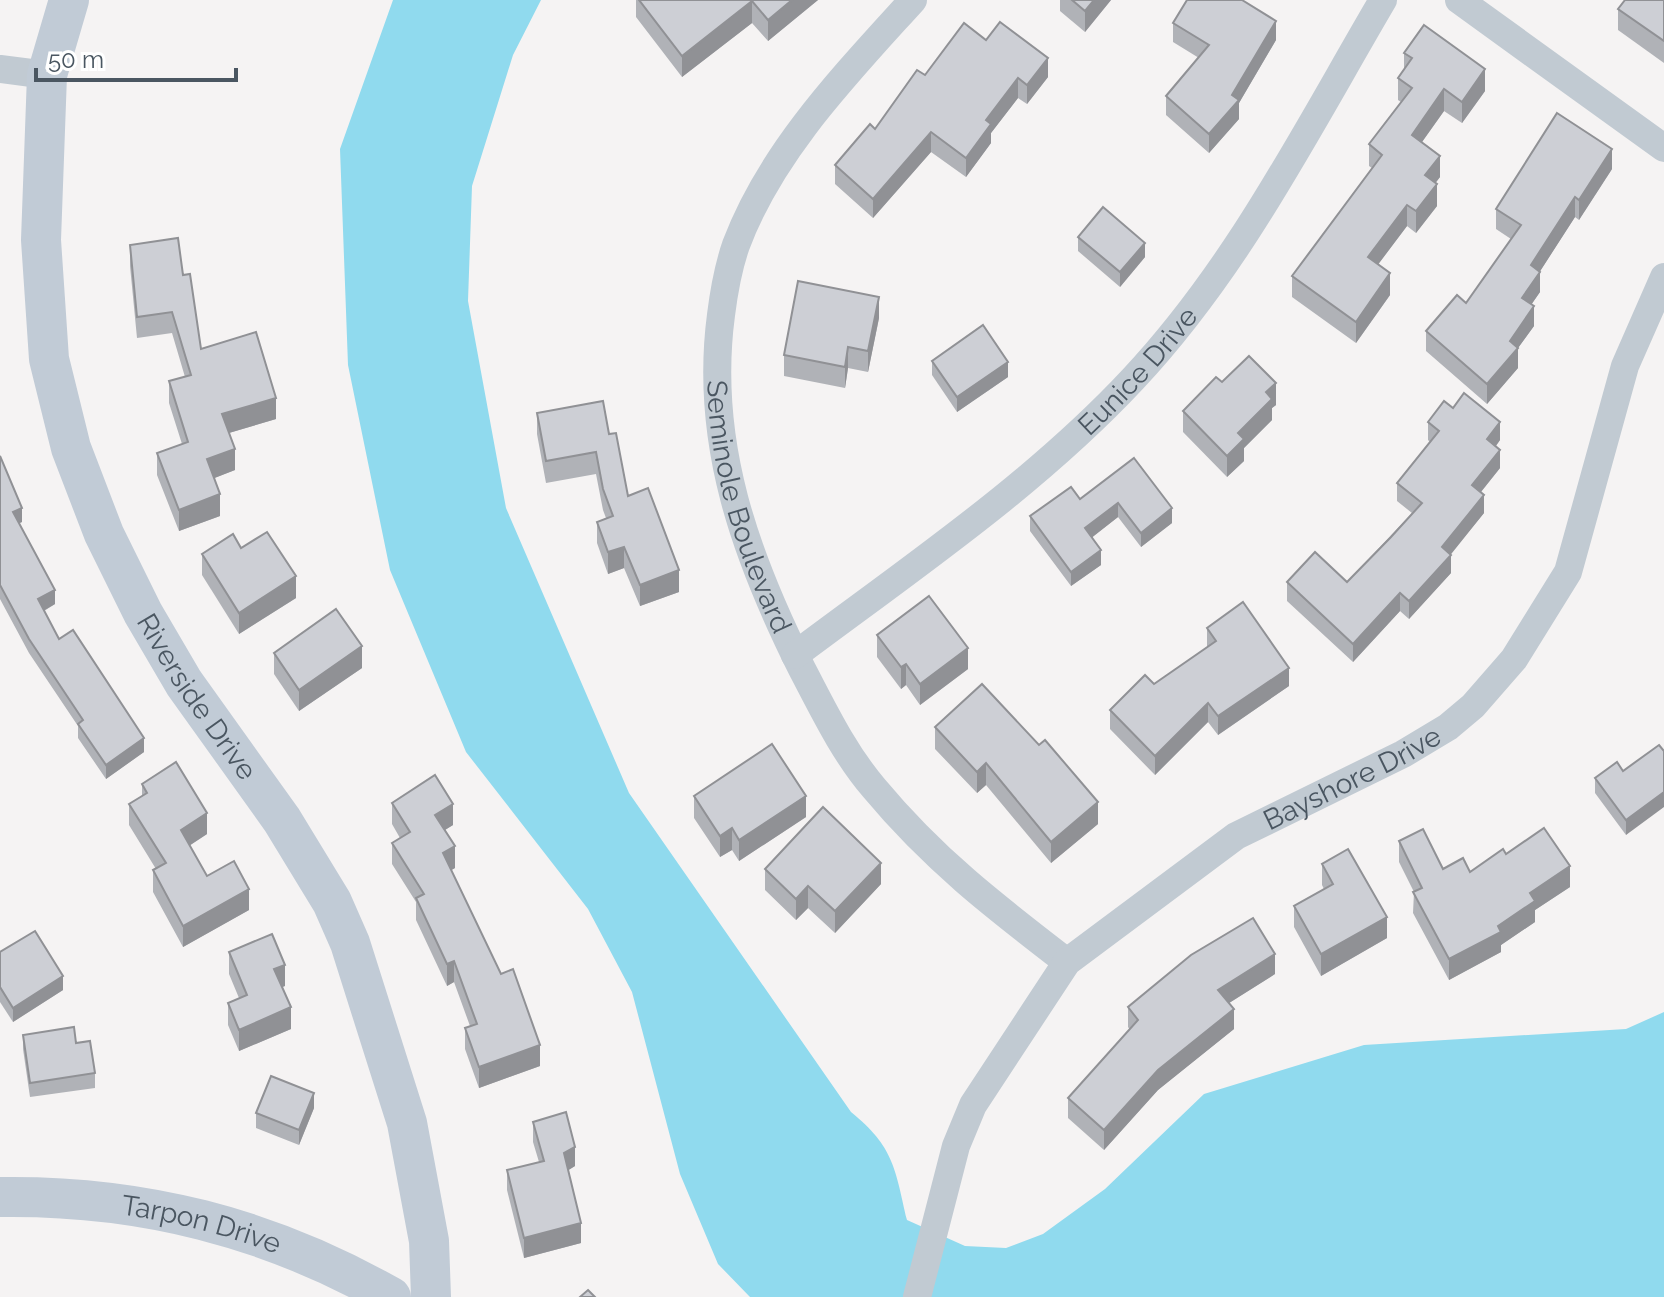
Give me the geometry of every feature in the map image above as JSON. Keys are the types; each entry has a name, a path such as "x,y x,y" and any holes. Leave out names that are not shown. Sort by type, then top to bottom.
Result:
{"street":[{"name":"Riverside Drive","path":"69,0 47,75 41,240 49,359 71,448 104,534 143,613 184,683 282,820 332,902 350,943 407,1123 429,1241 431,1297"},
{"name":"Seminole Boulevard","path":"913,0 841,80 775,170 737,244 726,278 715,390 724,459 749,554 834,731 873,788 935,857 1067,962"},
{"name":"Eunice Drive","path":"795,655 1003,499 1061,450 1134,378 1212,283 1252,227 1383,0"},
{"path":"1459,0 1664,148"},
{"path":"0,69 47,75"},
{"name":"Bayshore Drive","path":"917,1297 939,1204 956,1146 973,1105 1067,962 1236,836 1403,754 1448,727 1495,682 1530,637 1568,572 1625,366 1664,277"},
{"name":"Tarpon Drive","path":"0,1197 70,1198 168,1209 294,1249 391,1297"}],"water":[{"path":"393,0 541,0 513,55 472,186 468,301 506,508 629,793 851,1112 884,1148 895,1172 907,1220 965,1246 1006,1248 1043,1234 1105,1189 1204,1094 1364,1045 1626,1029 1664,1012 1664,1297 750,1297 718,1264 680,1174 632,992 588,909 466,752 390,570 348,365 340,149"}],"building":[{"path":"639,0 792,0 768,20 752,1 682,56"},
{"path":"1072,0 1094,0 1085,11"},
{"path":"1187,0 1242,0 1276,21 1232,95 1239,100 1209,134 1166,96 1209,45 1173,23"},
{"path":"1625,0 1664,0 1664,41 1618,9"},
{"path":"1000,22 1048,58 1027,85 1018,78 986,120 991,124 966,158 931,132 873,199 835,165 870,124 875,129 917,70 925,75 964,23 986,40"},
{"path":"1424,25 1485,69 1462,102 1444,89 1412,135 1440,156 1425,175 1437,184 1416,211 1407,205 1368,257 1390,273 1356,322 1292,276 1382,155 1369,144 1412,88 1398,78 1412,58 1404,53"},
{"path":"1557,113 1612,149 1579,200 1575,197 1531,265 1540,272 1522,298 1534,306 1510,341 1518,348 1487,384 1426,331 1457,295 1466,303 1521,225 1496,209"},
{"path":"1103,207 1145,243 1120,272 1078,237"},
{"path":"178,238 183,275 190,274 201,349 256,332 276,398 222,414 235,449 207,459 220,494 179,510 157,453 188,442 169,381 191,375 172,312 137,317 130,245"},
{"path":"798,281 879,297 868,351 848,347 845,367 784,355"},
{"path":"983,325 1008,362 957,397 932,361"},
{"path":"1249,356 1276,383 1266,392 1272,399 1238,433 1244,439 1227,456 1183,411 1216,377 1222,382"},
{"path":"1464,393 1500,422 1487,439 1500,450 1472,485 1484,495 1442,547 1451,555 1409,601 1400,593 1353,644 1287,582 1315,552 1347,582 1391,537 1422,503 1397,483 1439,431 1428,422 1444,401 1453,408"},
{"path":"603,401 609,434 616,433 628,496 648,488 679,570 640,585 624,547 608,552 597,522 613,516 603,489 596,452 546,461 537,413"},
{"path":"0,456 22,508 13,512 55,590 38,599 59,639 73,630 144,738 106,765 78,724 83,720 29,639 0,585"},
{"path":"1134,458 1172,508 1141,533 1118,503 1085,528 1101,550 1071,572 1030,516 1071,487 1080,499"},
{"path":"267,532 296,576 239,613 202,554 233,534 241,548"},
{"path":"929,596 968,648 920,684 906,664 901,667 877,635"},
{"path":"1243,602 1289,668 1218,716 1208,703 1155,756 1110,710 1145,675 1154,684 1216,641 1207,628"},
{"path":"336,609 362,646 299,690 274,653"},
{"path":"982,684 1039,745 1045,740 1098,802 1051,842 986,763 977,772 935,727"},
{"path":"772,744 806,796 739,840 732,828 720,836 694,796"},
{"path":"1659,745 1664,751 1664,792 1626,820 1595,778 1617,762 1623,771"},
{"path":"176,762 207,813 181,830 207,876 234,861 249,889 183,926 153,870 166,863 129,804 147,793 142,784"},
{"path":"435,775 453,804 435,815 455,846 443,853 501,974 513,969 540,1045 479,1067 465,1028 477,1024 454,961 447,964 416,898 424,894 392,843 410,832 392,803"},
{"path":"823,807 881,863 835,911 808,886 796,899 765,869"},
{"path":"1544,828 1570,866 1530,893 1535,901 1498,926 1501,932 1449,959 1413,892 1422,888 1399,841 1423,829 1443,869 1463,858 1470,872 1503,849 1506,854"},
{"path":"1348,849 1387,917 1321,954 1294,906 1333,884 1322,864"},
{"path":"1253,918 1275,954 1218,990 1234,1009 1158,1070 1104,1130 1068,1098 1138,1020 1128,1007 1191,955"},
{"path":"35,931 63,976 13,1008 0,987 0,952"},
{"path":"272,934 285,965 274,969 291,1007 239,1030 228,1003 247,995 229,952"},
{"path":"74,1027 76,1043 90,1041 95,1073 30,1083 23,1035"},
{"path":"271,1076 314,1093 299,1130 256,1113"},
{"path":"566,1112 575,1147 564,1153 581,1223 524,1238 507,1170 544,1161 533,1122"},
{"path":"588,1290 595,1297 580,1297"}]}
